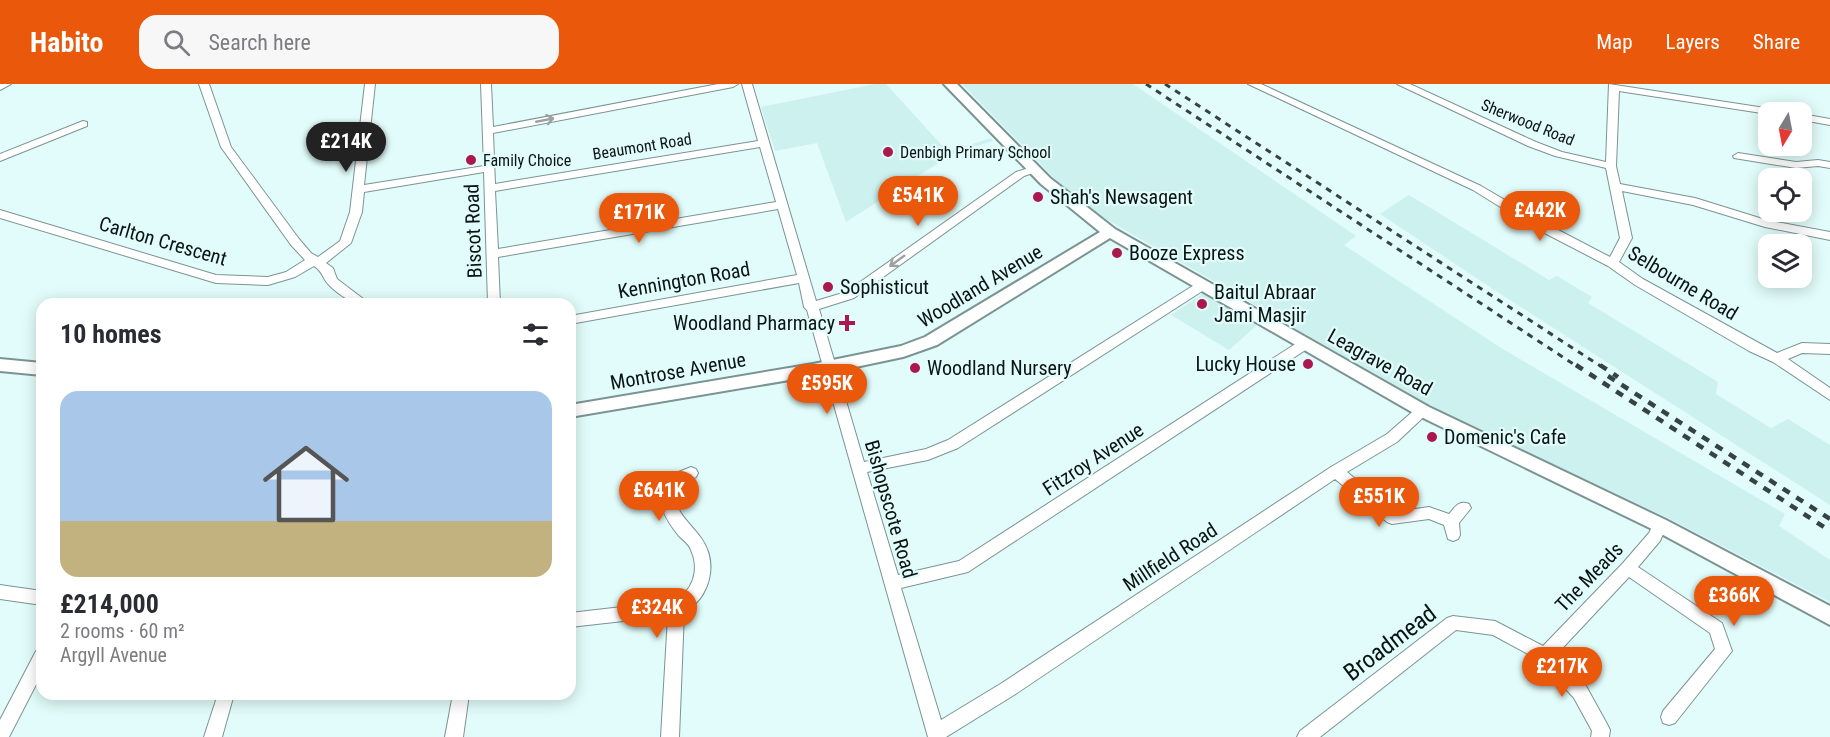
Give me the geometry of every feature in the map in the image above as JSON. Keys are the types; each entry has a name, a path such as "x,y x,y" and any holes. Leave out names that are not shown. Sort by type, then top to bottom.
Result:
{"main road":[{"name":"Leagrave Road","path":"950,84 1032,170 1092,220 1110,232 1424,411 1660,525 1830,616"},
{"name":"Woodland Avenue","path":"829,367 903,351 931,341 1110,232"},
{"path":"0,365 36,368"},
{"name":"Montrose Avenue","path":"576,410 829,367"}],"street":[{"path":"0,87 6,84"},
{"path":"204,84 225,147 279,223 307,256 329,271 332,281 354,298"},
{"name":"Carlton Crescent","path":"0,214 216,279 250,282 282,280 340,249 345,243 356,212 370,84"},
{"name":"Biscot Road","path":"486,84 494,298"},
{"path":"488,130 733,84"},
{"name":"Bishopscote Road","path":"747,84 805,278 810,308 860,468 936,735"},
{"name":"Selbourne Road","path":"1253,84 1477,188 1535,223 1612,262 1639,282 1754,348 1778,359 1830,395"},
{"name":"Sherwood Road","path":"1402,84 1532,144 1559,154 1611,166"},
{"path":"1612,262 1626,238 1611,166 1613,85 1758,109"},
{"path":"1812,119 1830,122"},
{"path":"0,158 83,124"},
{"name":"Beaumont Road","path":"490,188 764,143"},
{"path":"1738,156 1796,165 1818,163 1830,165"},
{"path":"359,189 489,168"},
{"path":"810,308 849,295 1020,174 1032,170"},
{"path":"1615,186 1695,202 1765,223 1830,236"},
{"path":"492,254 782,206"},
{"name":"Kennington Road","path":"576,319 805,278"},
{"path":"860,468 928,454 953,444 1203,285"},
{"name":"Fitzroy Avenue","path":"892,583 963,567 1305,344"},
{"path":"1778,359 1792,349 1812,346 1830,349"},
{"name":"Millfield Road","path":"936,735 1336,471 1392,438 1424,411"},
{"path":"1336,471 1388,524 1429,513 1452,528 1464,508"},
{"path":"576,619 676,608 694,597 699,589 702,560 698,545 668,507 666,495 668,484 675,476 691,473"},
{"name":"The Meads","path":"1545,655 1628,568 1655,537 1660,525"},
{"path":"1628,568 1716,628 1724,651 1669,717"},
{"path":"0,592 36,597"},
{"path":"670,737 676,608"},
{"name":"Broadmead","path":"1306,737 1454,623 1495,628 1545,655 1580,692 1601,730 1600,737"},
{"path":"0,737 36,668"},
{"path":"213,737 224,700"},
{"path":"454,737 460,700"}],"shaded area":[{"name":"Denbigh Primary School","path":"875,84 886,84 948,152 991,138 993,141 954,153 846,222 817,143 775,151 761,107"},
{"path":"962,84 1133,84 1356,236 1344,245 1501,348 1785,514 1779,526 1830,560 1830,602 1666,517 1437,410 1092,211 1068,192"},
{"path":"1409,195 1549,280 1557,276 1592,297 1588,303 1718,382 1716,394 1771,428 1788,419 1830,445 1830,505 1380,214"},
{"path":"1204,293 1258,324 1229,350 1171,315"}],"railway":[{"path":"1146,84 1578,367"},
{"path":"1165,84 1602,367"},
{"path":"1576,365 1830,531"},
{"path":"1600,365 1618,377"},
{"path":"1608,376 1830,519"}],"place":[{"name":"Denbigh Primary School","path":"888,152"},
{"name":"Family Choice","path":"471,160"},
{"name":"Shah's Newsagent","path":"1038,197"},
{"name":"Booze Express","path":"1117,253"},
{"name":"Sophisticut","path":"828,287"},
{"name":"Baitul Abraar Jami Masjir","path":"1202,304"},
{"name":"Woodland Pharmacy","path":"847,323"},
{"name":"Lucky House","path":"1308,364"},
{"name":"Woodland Nursery","path":"915,368"},
{"name":"Domenic's Cafe","path":"1432,437"}]}
